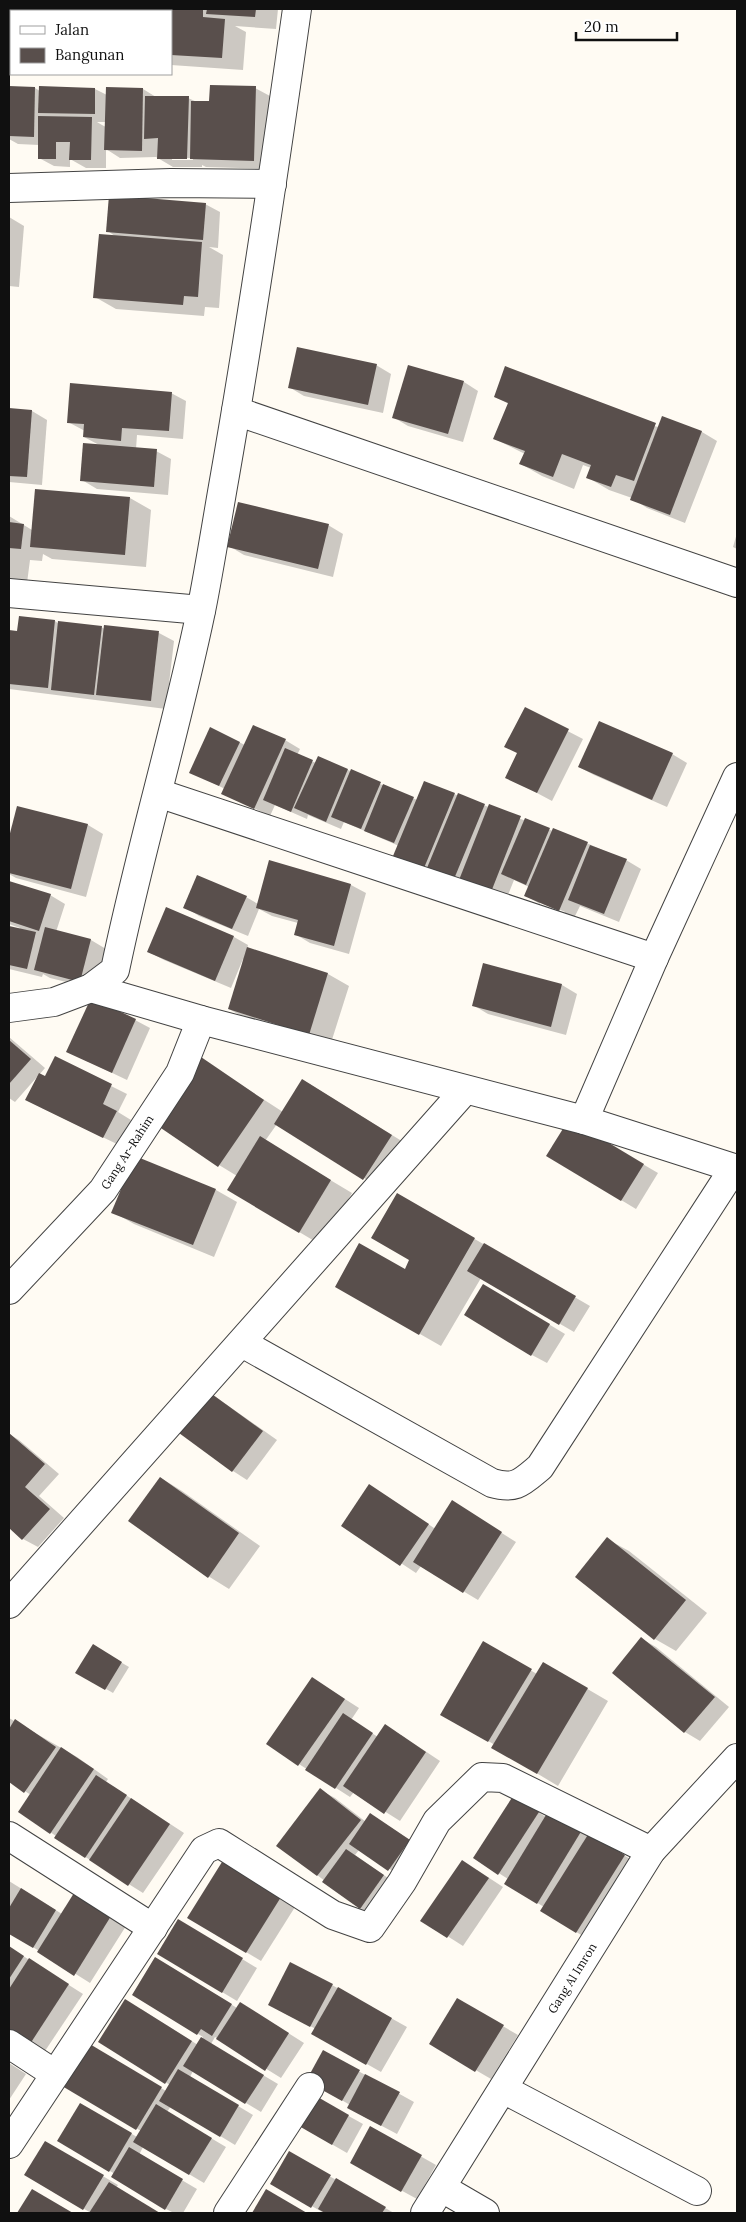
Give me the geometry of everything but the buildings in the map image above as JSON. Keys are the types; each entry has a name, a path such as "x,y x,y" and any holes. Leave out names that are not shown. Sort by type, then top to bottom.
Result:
{"street":[{"path":"9,1008 54,1002 91,988 115,970 201,610 236,411 272,184 297,9"},
{"path":"9,188 171,183 272,184"},
{"path":"236,411 737,584"},
{"path":"9,594 201,610"},
{"path":"584,1120 654,958 737,778"},
{"path":"158,793 654,958"},
{"path":"91,988 201,1020 584,1120 736,1169 540,1467 522,1482 507,1487 492,1483 242,1343"},
{"name":"Gang Ar-Rahim","path":"9,1290 103,1190 180,1073 201,1020"},
{"path":"9,1604 465,1090"},
{"name":"Gang Al Imron","path":"425,2213 651,1851 737,1758"},
{"path":"9,2144 204,1850 220,1843 334,1915 370,1928 402,1882 438,1821 482,1777 504,1778 651,1851"},
{"path":"9,1836 153,1928"},
{"path":"9,2044 56,2074"},
{"path":"228,2213 310,2087"},
{"path":"503,2089 696,2191"},
{"path":"442,2188 485,2213"}]}
